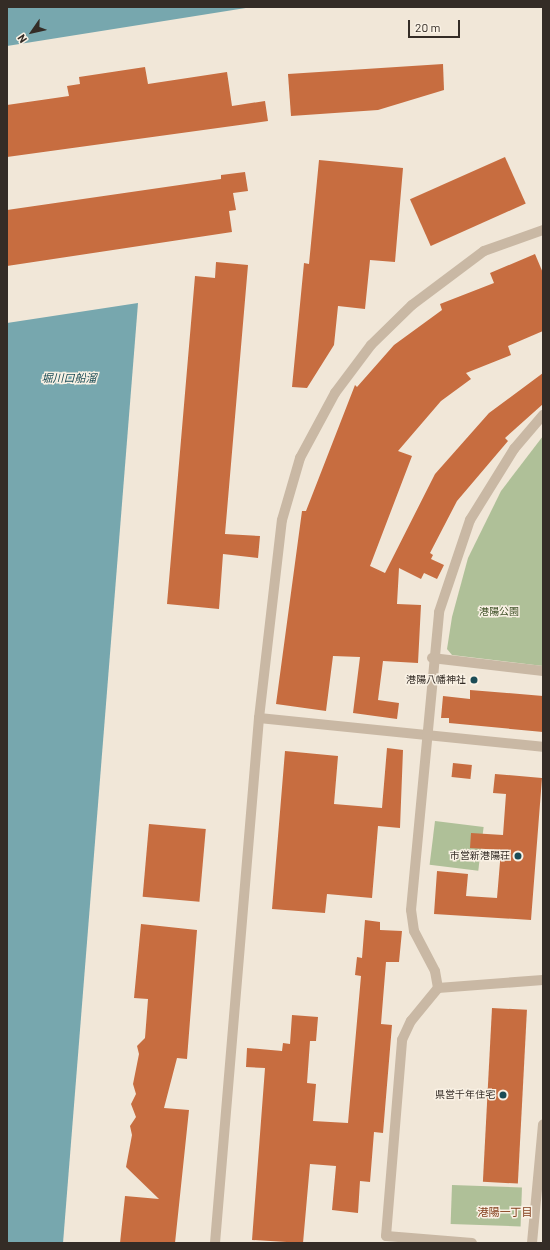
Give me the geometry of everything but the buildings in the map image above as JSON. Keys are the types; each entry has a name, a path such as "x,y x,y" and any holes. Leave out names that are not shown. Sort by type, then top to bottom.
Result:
{"street":[{"path":"215,1243 258,718 282,520 300,458 335,393 370,345 412,305 484,251 542,232"},
{"path":"438,988 435,971 414,931 411,910 428,735 432,658 447,582 470,520 514,449 543,415"},
{"path":"432,658 543,671"},
{"path":"258,718 543,747"},
{"path":"472,1243 386,1236 402,1040 411,1021 438,988 543,980"},
{"path":"532,1243 543,1125"}],"green space":[{"name":"港陽公園","path":"543,436 543,666 452,655 447,649 452,617 468,558 501,491"},
{"path":"435,821 484,827 478,871 430,865"},
{"path":"452,1185 522,1187 521,1226 451,1224"}],"water":[{"path":"7,7 252,7 7,46"},
{"name":"堀川口船溜","path":"138,303 63,1243 7,1243 7,323"}],"place":[{"name":"港陽八幡神社","path":"474,680"},
{"name":"市営新港陽荘","path":"518,856"},
{"name":"県営千年住宅","path":"503,1095"}],"district":[{"name":"港陽一丁目","path":"505,1212"}]}
